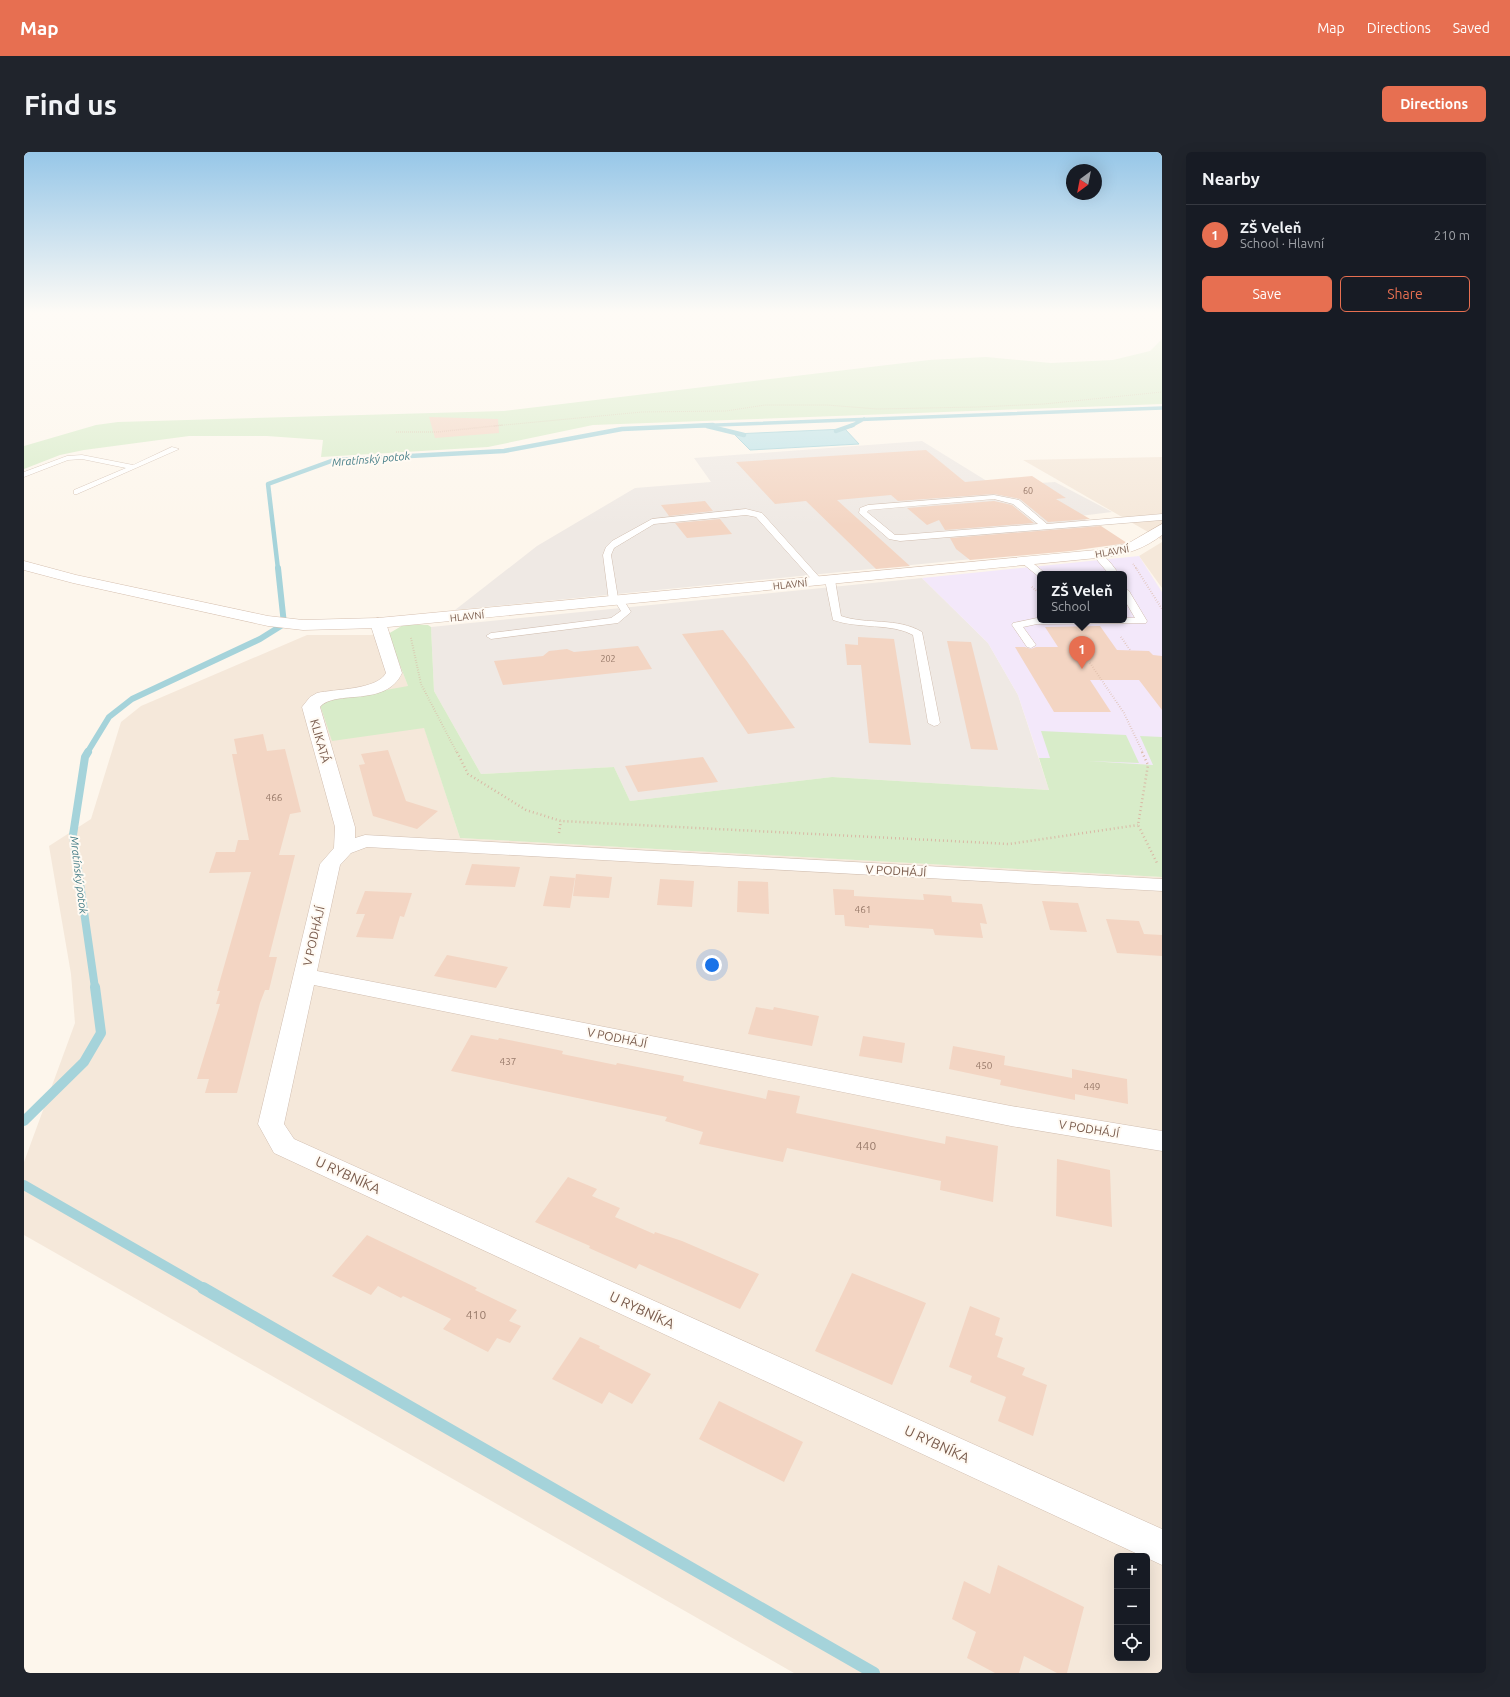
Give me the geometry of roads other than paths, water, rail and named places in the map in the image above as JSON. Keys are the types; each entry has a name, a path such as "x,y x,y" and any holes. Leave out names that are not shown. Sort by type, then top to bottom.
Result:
{"street":[{"name":"HLAVNÍ","path":"24,565 73,579 268,621 302,625 378,623 1096,554 1143,544 1162,528"},
{"name":"KLIKATÁ","path":"344,850 345,827 311,707 316,701 323,697 377,688 394,679 394,674 378,623"},
{"name":"V PODHÁJÍ","path":"1161,878 365,841 344,850 330,864 305,976 1003,1115 1162,1141"},
{"name":"U RYBNÍKA","path":"305,976 271,1124 284,1146 1162,1547"}],"lane":[{"path":"77,492 175,449"},
{"path":"24,475 68,458 82,456 134,467"},
{"path":"1046,527 1016,502 994,497 868,508 863,510 863,513 892,537 900,538 1046,527 1162,518"},
{"path":"491,636 614,621 626,612 617,601 607,555 610,547 652,522 746,512 759,515 824,581 836,618 854,624 903,627 913,629 918,634 934,723"},
{"path":"1096,554 1112,571"},
{"path":"1025,561 1037,571"},
{"path":"1127,596 1142,621 1127,621"},
{"path":"1031,645 1017,625 1037,621"}],"water":[{"path":"845,429 859,444 750,450 734,434"}],"waterway":[{"name":"Mratínský potok","path":"863,419 1162,408"},
{"name":"Mratínský potok","path":"692,426 863,419"},
{"name":"Mratínský potok","path":"853,425 863,419"},
{"name":"Mratínský potok","path":"692,426 713,425"},
{"path":"836,431 853,425"},
{"name":"Mratínský potok","path":"278,569 268,484 334,460 504,451 622,429 692,426"},
{"path":"707,426 744,435"},
{"name":"Mratínský potok","path":"87,753 109,717 132,699 260,639 284,624 278,568"},
{"name":"Mratínský potok","path":"88,752 85,757 73,835 95,988"},
{"name":"Mratínský potok","path":"24,1121 84,1062 101,1033 95,987"},
{"path":"24,1185 205,1289"},
{"path":"203,1288 874,1673"}],"place":[{"name":"ZŠ Veleň","path":"1082,669"}]}
